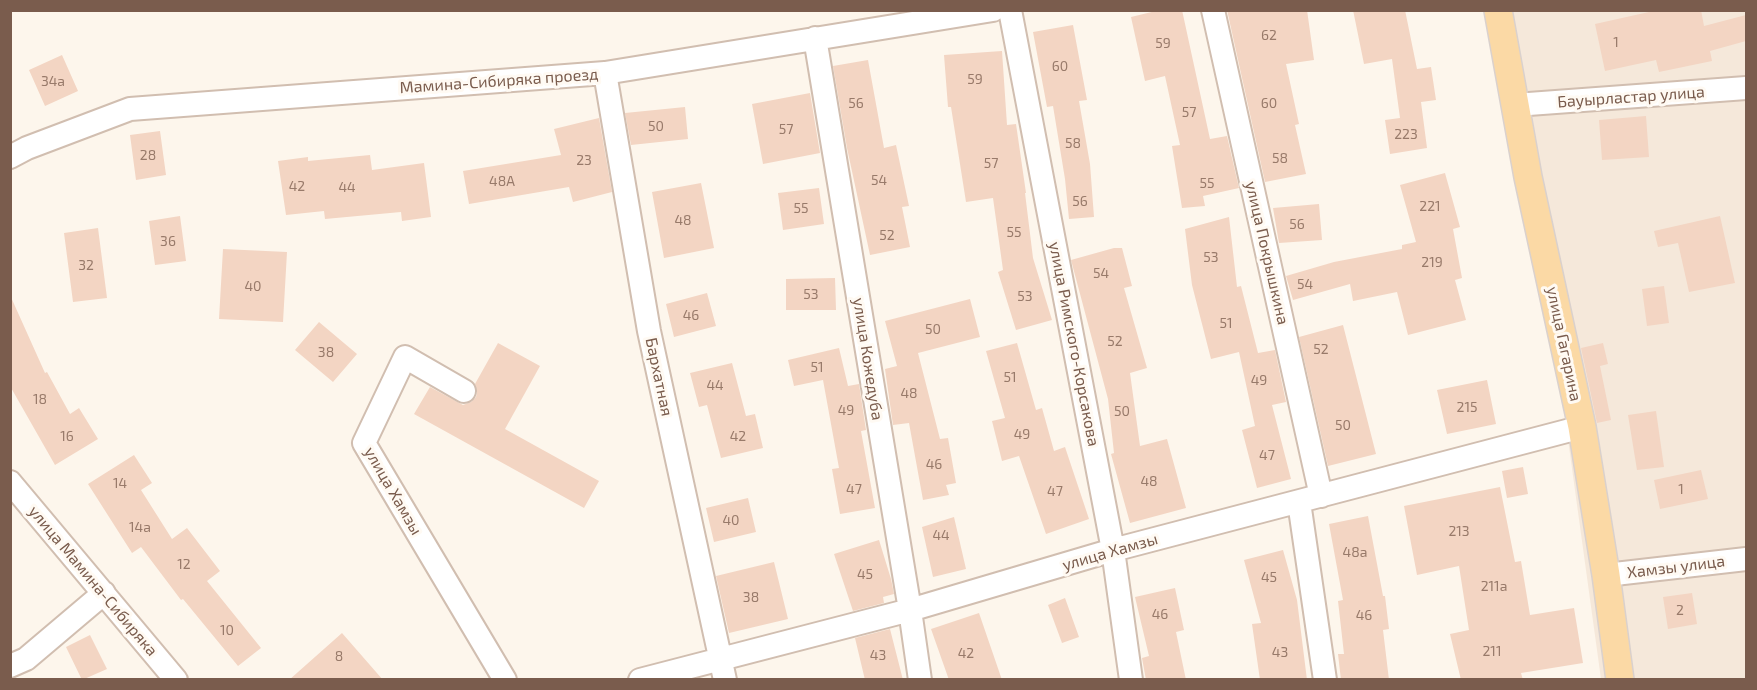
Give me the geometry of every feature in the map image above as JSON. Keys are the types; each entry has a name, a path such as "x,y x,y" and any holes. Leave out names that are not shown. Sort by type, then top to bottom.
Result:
{"main road":[{"name":"улица Гагарина","path":"1498,10 1528,177 1582,427 1620,680"}],"street":[{"name":"Мамина-Сибиряка проезд","path":"10,157 27,148 130,109 605,73 993,10"},
{"name":"улица Римского-Корсакова","path":"1010,10 1113,550 1131,680"},
{"name":"улица Покрышкина","path":"1213,10 1321,496"},
{"name":"улица Кожедуба","path":"815,38 920,680"},
{"name":"Бархатная","path":"605,73 649,331 723,669"},
{"name":"Бауырластар улица","path":"1515,105 1746,88"},
{"name":"улица Хамзы","path":"464,391 405,357 364,443 505,680"},
{"name":"улица Хамзы","path":"639,680 723,669 910,610 1113,550 1582,427"},
{"name":"улица Мамина-Сибиряка","path":"10,482 176,680"},
{"path":"1299,502 1325,680"},
{"name":"Хамзы улица","path":"1606,575 1746,559"},
{"path":"10,666 27,659 104,593"}],"shaded area":[{"path":"1509,11 1746,11 1746,679 1601,679"}],"building":[{"path":"1160,10 1182,10 1210,139 1227,136 1239,188 1203,196 1205,206 1182,208 1172,146 1180,145 1165,76 1145,81 1131,17"},
{"path":"1227,10 1307,10 1314,60 1286,64 1299,124 1295,125 1306,174 1265,182"},
{"path":"1353,10 1405,10 1417,69 1431,67 1436,100 1421,102 1427,148 1390,154 1385,120 1400,118 1392,59 1364,64"},
{"path":"1658,10 1701,10 1704,26 1746,15 1746,41 1710,51 1712,61 1659,72 1656,60 1605,71 1595,24"},
{"path":"1073,25 1087,100 1079,101 1090,164 1094,217 1069,219 1053,106 1047,107 1033,32"},
{"path":"1002,51 1007,125 1016,124 1033,258 1052,320 1016,330 998,272 1003,270 993,198 966,202 951,107 948,107 944,55"},
{"path":"62,55 78,91 45,106 29,70"},
{"path":"868,60 884,148 896,145 909,206 902,207 910,247 870,255 847,148 833,66"},
{"path":"810,93 820,153 763,164 752,104"},
{"path":"685,107 688,139 631,145 625,113"},
{"path":"1646,116 1649,157 1602,160 1599,120"},
{"path":"599,118 612,192 573,202 569,187 469,204 463,171 561,155 554,129"},
{"path":"160,131 166,175 136,180 130,135"},
{"path":"370,155 372,170 424,163 431,217 402,221 401,212 325,219 324,211 286,215 278,161 308,157 308,161"},
{"path":"1445,173 1460,227 1453,229 1462,278 1455,280 1466,320 1408,335 1397,292 1353,301 1350,284 1293,300 1286,276 1334,262 1402,249 1402,245 1416,242 1400,185"},
{"path":"701,183 714,248 664,258 652,192"},
{"path":"819,188 824,224 783,230 778,193"},
{"path":"1319,204 1322,240 1279,243 1273,208"},
{"path":"180,216 186,261 155,265 149,221"},
{"path":"1720,216 1735,283 1689,292 1678,243 1658,247 1654,231"},
{"path":"1229,217 1237,287 1241,286 1258,353 1275,350 1286,402 1272,405 1291,479 1257,488 1242,430 1255,426 1239,352 1211,359 1192,285 1185,229"},
{"path":"98,228 107,298 73,302 64,233"},
{"path":"1114,248 1122,248 1132,286 1124,288 1147,368 1130,373 1140,446 1167,439 1186,508 1130,523 1111,454 1114,453 1108,399 1071,260"},
{"path":"223,249 287,252 283,322 219,319"},
{"path":"835,278 836,310 786,310 786,279"},
{"path":"1664,286 1669,323 1647,326 1642,289"},
{"path":"707,293 716,326 674,337 666,304"},
{"path":"10,295 45,373 47,372 70,414 79,408 98,439 55,465 10,386"},
{"path":"970,299 980,337 918,353 940,439 948,438 956,483 946,485 949,495 923,500 909,423 893,425 885,369 897,366 885,321"},
{"path":"319,322 357,354 333,382 295,350"},
{"path":"1343,325 1376,454 1328,466 1299,337"},
{"path":"498,343 540,366 505,429 599,481 584,508 414,414 430,387 463,405 471,402 476,397 475,384"},
{"path":"1017,343 1036,410 1042,408 1054,451 1065,447 1089,519 1046,534 1019,456 1002,461 992,421 1005,418 986,351"},
{"path":"1603,343 1608,364 1600,366 1611,420 1597,423 1581,348"},
{"path":"839,348 848,386 859,384 866,430 861,431 875,508 840,514 832,469 839,468 823,380 794,386 788,360"},
{"path":"732,363 746,416 755,414 763,448 721,458 707,405 699,407 690,373"},
{"path":"1487,380 1496,424 1447,434 1437,390"},
{"path":"1656,411 1664,467 1637,470 1628,415"},
{"path":"134,455 152,483 141,490 172,539 187,528 220,571 207,581 261,648 238,666 183,599 181,600 141,547 132,553 88,484"},
{"path":"1523,467 1528,494 1507,498 1502,471"},
{"path":"1701,470 1708,499 1660,509 1654,480"},
{"path":"1500,487 1515,562 1521,561 1530,615 1574,608 1583,663 1521,673 1523,680 1461,680 1450,634 1469,630 1459,566 1417,575 1404,506"},
{"path":"748,498 756,532 714,542 706,508"},
{"path":"1368,516 1383,596 1385,596 1389,629 1383,630 1389,680 1341,680 1338,654 1344,654 1338,601 1343,600 1329,524"},
{"path":"954,517 966,569 933,577 922,527"},
{"path":"879,540 894,594 883,597 884,603 853,611 834,554"},
{"path":"1283,550 1297,600 1307,680 1260,680 1252,624 1261,623 1244,560"},
{"path":"774,562 788,619 729,633 716,576"},
{"path":"1175,588 1184,630 1176,632 1186,680 1146,680 1142,658 1149,656 1135,597"},
{"path":"1692,593 1697,624 1668,629 1663,597"},
{"path":"1065,598 1079,637 1062,643 1048,605"},
{"path":"979,613 1002,680 949,680 931,629"},
{"path":"890,629 903,680 865,680 855,638"},
{"path":"342,633 383,680 289,680"},
{"path":"90,635 107,669 82,680 66,647"}]}
